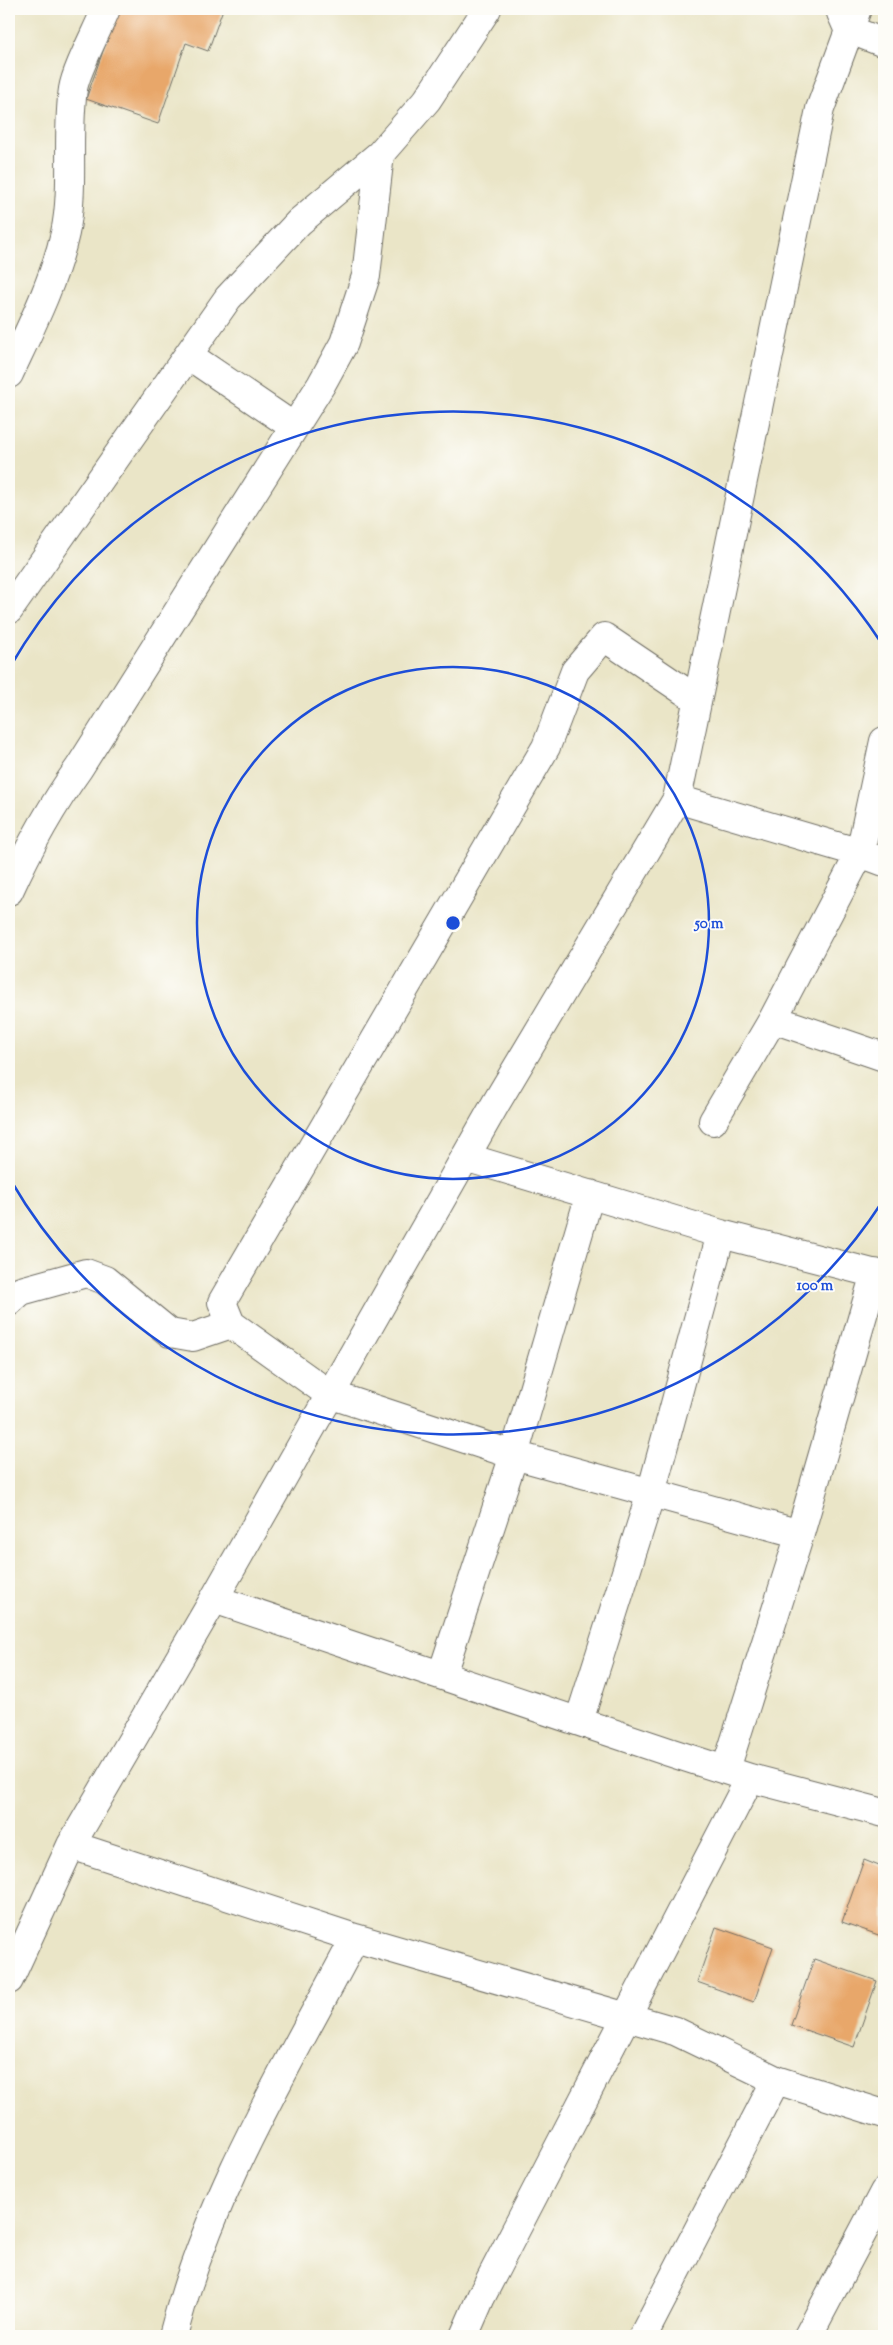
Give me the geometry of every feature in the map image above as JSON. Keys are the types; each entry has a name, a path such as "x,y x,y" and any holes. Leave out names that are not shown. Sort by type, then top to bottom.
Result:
{"street":[{"path":"9,374 40,309 65,233 70,180 68,131 74,87 106,9"},
{"path":"9,610 228,298 299,222 380,154 427,100 487,9"},
{"path":"9,1980 71,1845 214,1599 465,1157 677,799 690,746 696,699 816,125 848,15 884,43"},
{"path":"9,891 28,847 53,804 79,768 321,385 344,343 366,276 380,154"},
{"path":"188,355 294,427"},
{"path":"696,699 604,637 575,671 546,747 222,1302 231,1324 329,1394 514,1455 800,1534"},
{"path":"713,1121 872,857 884,741"},
{"path":"677,799 872,857"},
{"path":"773,1019 884,1057"},
{"path":"464,2336 481,2297 625,2018 738,1773 800,1534 880,1274 721,1234 465,1157"},
{"path":"442,1674 514,1455 590,1194"},
{"path":"579,1721 651,1493 721,1234"},
{"path":"9,1302 21,1291 86,1273 105,1280 170,1332 193,1338 231,1324"},
{"path":"214,1599 442,1674 669,1752 884,1813"},
{"path":"71,1845 355,1938 675,2031 776,2080 884,2114"},
{"path":"173,2336 180,2311 234,2165 355,1938"},
{"path":"643,2336 776,2080"},
{"path":"808,2336 884,2192"}],"building":[{"path":"118,9 223,9 208,51 186,43 158,124 86,99"},
{"path":"864,1860 884,1868 884,1937 842,1922"},
{"path":"716,1927 773,1947 754,2002 697,1982"},
{"path":"814,1959 877,1981 854,2047 791,2025"}]}
